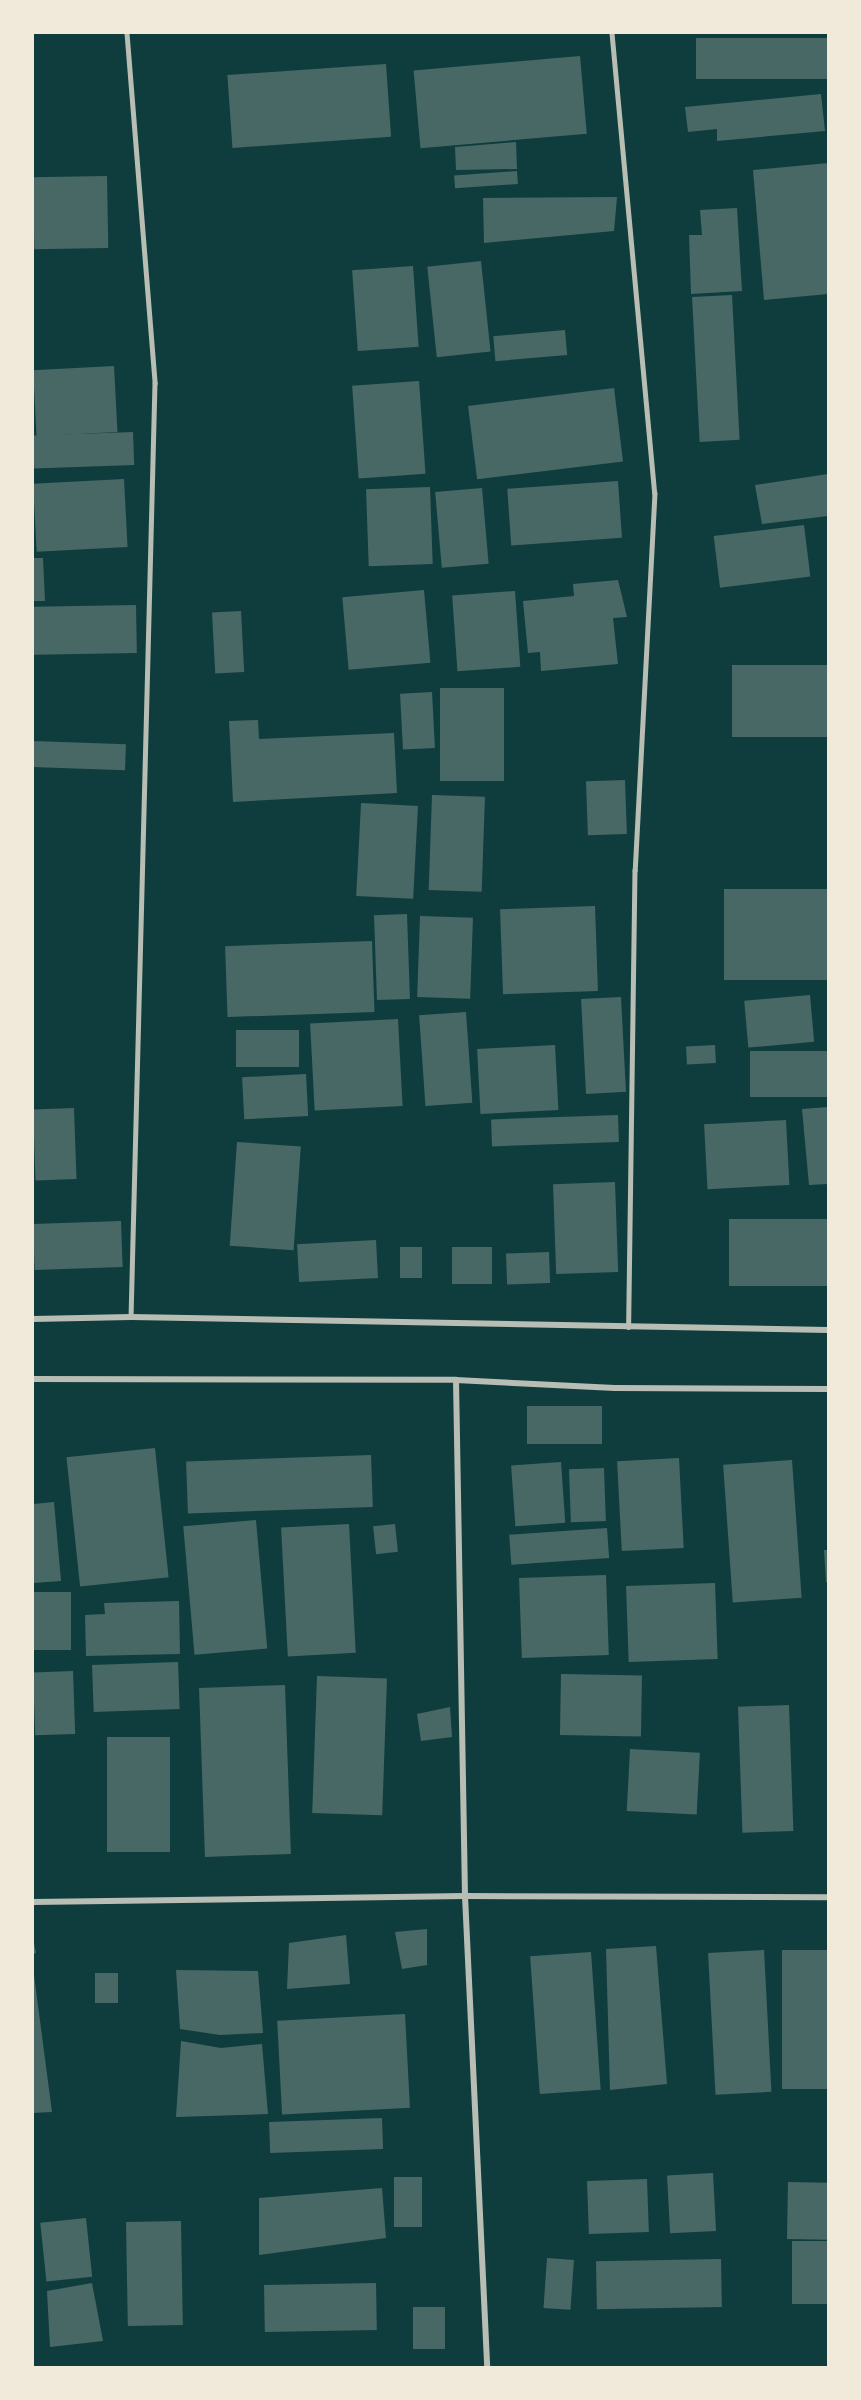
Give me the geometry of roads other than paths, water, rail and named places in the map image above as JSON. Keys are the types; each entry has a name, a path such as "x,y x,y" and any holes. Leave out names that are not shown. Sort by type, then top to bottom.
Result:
{"street":[{"path":"33,1319 131,1317 828,1330"},
{"path":"33,1379 456,1380 615,1388 828,1389"},
{"path":"456,1380 465,1896 486,2367"},
{"path":"33,1902 465,1896 828,1897"}],"lane":[{"path":"127,33 155,383 131,1317"},
{"path":"612,33 655,493 635,870 629,1328"}]}
